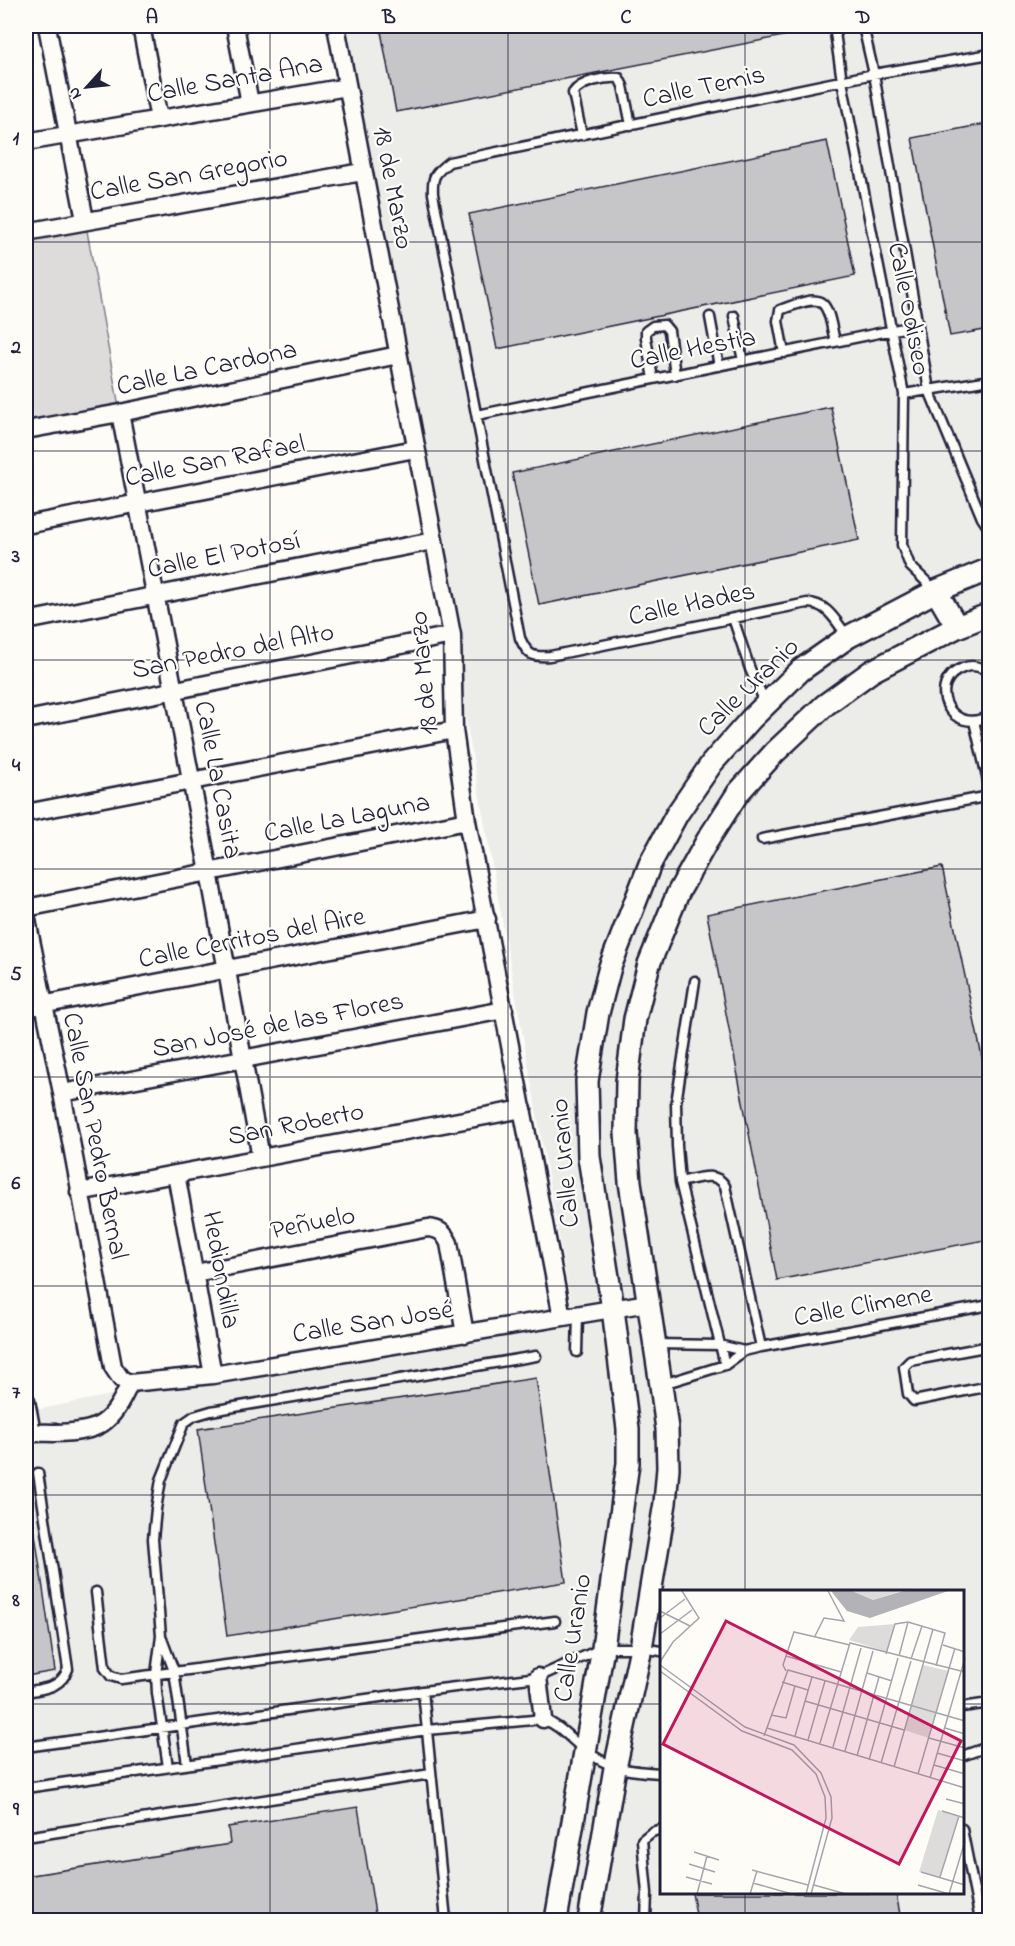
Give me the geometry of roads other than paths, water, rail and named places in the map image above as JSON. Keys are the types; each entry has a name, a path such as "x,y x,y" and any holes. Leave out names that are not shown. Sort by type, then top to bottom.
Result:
{"street":[{"path":"47,26 85,220"},
{"path":"141,26 159,119"},
{"path":"235,26 250,103"},
{"name":"18 de Marzo","path":"336,26 452,635 454,730 467,821 523,1109 570,1316"},
{"name":"Calle Santa Ana","path":"26,142 347,87"},
{"name":"Calle San Gregorio","path":"26,232 362,172"},
{"name":"Calle La Cardona","path":"26,430 398,356"},
{"name":"Calle La Casita","path":"120,413 192,781 261,1158"},
{"name":"Calle San Rafael","path":"26,525 415,449"},
{"name":"Calle El Potosí","path":"26,621 433,541"},
{"name":"Calle Uranio","path":"556,1920 603,1648 628,1463 628,1429 613,1310 589,1157 587,1081 598,1013 610,967 655,854 677,814 712,763 766,704 801,670 848,638 936,591 990,569"},
{"path":"936,591 957,627"},
{"path":"589,1920 615,1768 651,1649 668,1468 667,1429 630,1182 626,1133 627,1081 635,1019 646,975 678,893 707,842 738,793 775,752 825,705 872,671 957,627 990,614"},
{"name":"San Pedro del Alto","path":"26,720 452,635"},
{"path":"26,813 454,730"},
{"name":"Calle La Laguna","path":"26,908 467,821"},
{"name":"Calle San Pedro Bernal","path":"26,915 62,1093 112,1367 121,1379 130,1383"},
{"name":"Calle Cerritos del Aire","path":"26,1008 487,919"},
{"name":"San José de las Flores","path":"62,1093 504,1010"},
{"name":"San Roberto","path":"79,1192 523,1109"},
{"name":"Hediondilla","path":"176,1174 213,1375"},
{"name":"Peñuelo","path":"195,1273 428,1228 441,1231 448,1243 465,1334"},
{"name":"Calle San José","path":"130,1383 213,1375 648,1303"},
{"path":"26,1401 29,1433 74,1432 98,1427 110,1419 130,1383"},
{"path":"538,1677 543,1719"}],"lane":[{"name":"Calle Odiseo","path":"834,26 842,81 904,394 902,545 910,566 936,591"},
{"name":"Calle Odiseo","path":"863,26 874,74 930,390 982,518 990,530"},
{"name":"Calle Temis","path":"477,415 433,194 434,177 449,162 874,74 990,54"},
{"path":"582,135 573,93 583,84 612,78 619,78 623,87 631,125"},
{"path":"784,352 778,321 780,310 793,304 816,300 823,302 829,310 835,342"},
{"path":"735,316 743,361"},
{"path":"710,317 720,366"},
{"path":"653,379 645,338 646,331 653,326 664,325 669,331 675,375"},
{"name":"Calle Hestia","path":"477,415 918,325"},
{"path":"904,394 990,380"},
{"name":"Calle Hades","path":"477,415 520,638 530,654 537,657 550,656 807,603 816,603 831,614 848,638"},
{"path":"733,618 750,669 766,704"},
{"path":"990,673 978,667 961,668 954,673 945,687 944,696 951,712 965,720 974,721 990,715"},
{"path":"974,721 990,790"},
{"path":"762,839 990,796"},
{"path":"695,981 676,1103 680,1182 725,1365"},
{"path":"680,1182 713,1176 722,1180 725,1186 760,1347"},
{"name":"Calle Climene","path":"661,1385 725,1365 744,1351 760,1347 990,1305"},
{"path":"570,1316 577,1352"},
{"name":"Calle Climene","path":"655,1344 719,1345 744,1351"},
{"path":"990,1346 910,1360 904,1367 909,1394 914,1401 990,1386"},
{"path":"168,1767 157,1693 156,1674 161,1636 153,1539 161,1480 184,1423 188,1419 211,1411 536,1356"},
{"path":"26,1692 56,1686 68,1669 38,1473"},
{"path":"96,1592 105,1668 116,1679 555,1621"},
{"path":"161,1636 174,1671 187,1764"},
{"path":"26,1747 538,1677 603,1648 651,1649"},
{"path":"423,1691 446,1920"},
{"path":"964,1707 990,1703"},
{"path":"26,1788 426,1730 543,1719 557,1724 584,1750 615,1768 660,1773"},
{"path":"964,1756 990,1746"},
{"path":"26,1837 431,1774"},
{"path":"646,1920 647,1893 642,1840 651,1832 660,1829"},
{"path":"964,1834 980,1920"}]}
